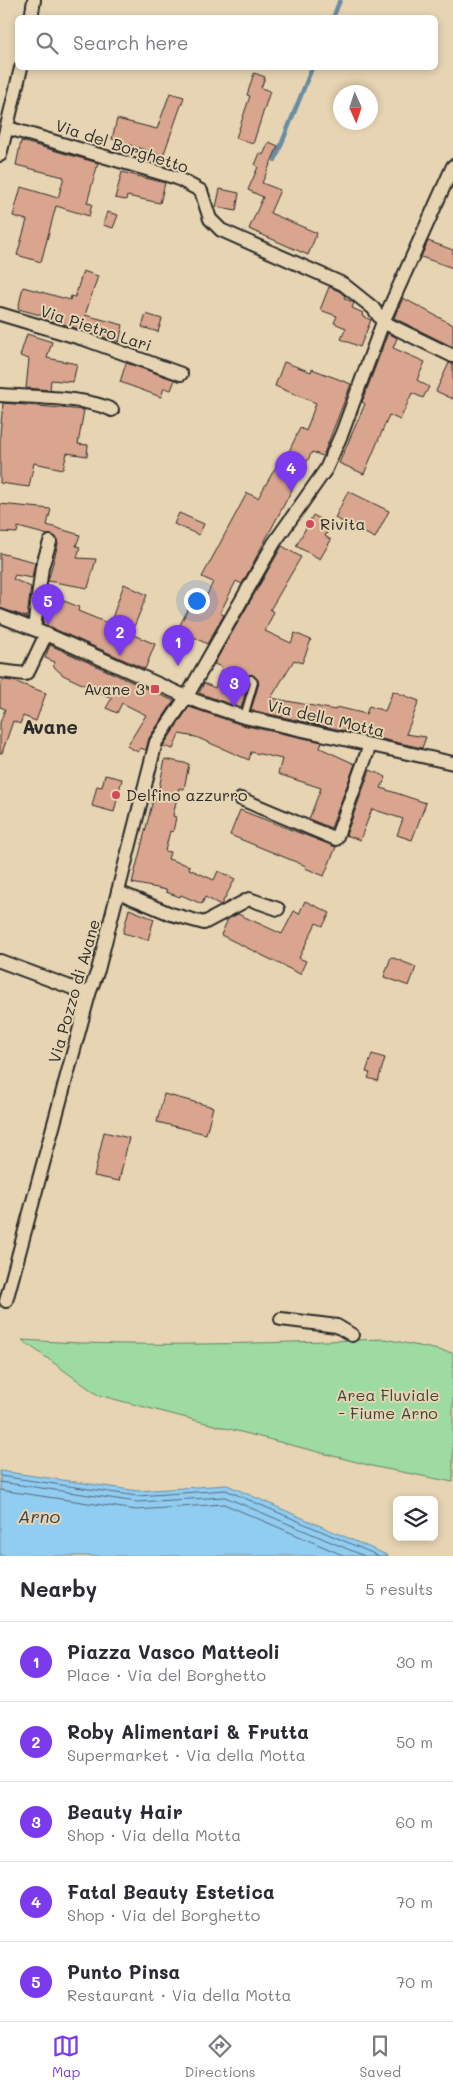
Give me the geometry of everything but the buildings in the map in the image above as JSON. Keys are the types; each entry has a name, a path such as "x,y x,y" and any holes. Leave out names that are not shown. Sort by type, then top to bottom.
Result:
{"street":[{"path":"32,15 34,0"},
{"path":"0,155 21,70"},
{"name":"Via del Borghetto","path":"8,128 177,178 201,190 210,219 221,230 343,284 373,308 383,322"},
{"path":"187,696 274,543 326,469 342,434 383,322 453,166"},
{"name":"Via Pietro Lari","path":"0,314 87,340 181,374"},
{"path":"383,322 453,356"},
{"path":"0,395 58,399 100,406 112,410"},
{"path":"34,629 42,566 50,542"},
{"name":"Via della Motta","path":"0,616 46,634 187,696 244,716 453,763"},
{"path":"0,671 25,674 30,670 46,634"},
{"name":"Via Pozzo di Avane","path":"3,1301 89,994 98,970 156,742 187,696"},
{"path":"241,799 336,839 370,745"},
{"path":"118,892 179,917 204,923 249,899 278,909"},
{"path":"0,961 89,994"},
{"path":"281,1319 337,1326 352,1335"}],"lane":[{"path":"244,716 254,682 251,679"}],"green space":[{"name":"Area Fluviale - Fiume Arno","path":"385,1339 453,1353 453,1482 376,1467 98,1395 22,1340 158,1344"}],"water":[{"name":"Arno","path":"0,1471 138,1491 227,1485 389,1556 0,1556"}],"waterway":[{"path":"334,15 340,0"},
{"path":"275,160 311,70"}],"place":[{"name":"Fatal Beauty Estetica","path":"291,492"},
{"name":"Rivita","path":"310,524"},
{"name":"Punto Pinsa","path":"48,625"},
{"name":"Roby Alimentari & Frutta","path":"120,656"},
{"name":"Piazza Vasco Matteoli","path":"178,666"},
{"name":"Avane 3","path":"155,689"},
{"name":"Beauty Hair","path":"234,707"},
{"name":"Delfino azzurro","path":"116,795"}],"district":[{"name":"Avane","path":"50,727"}]}
